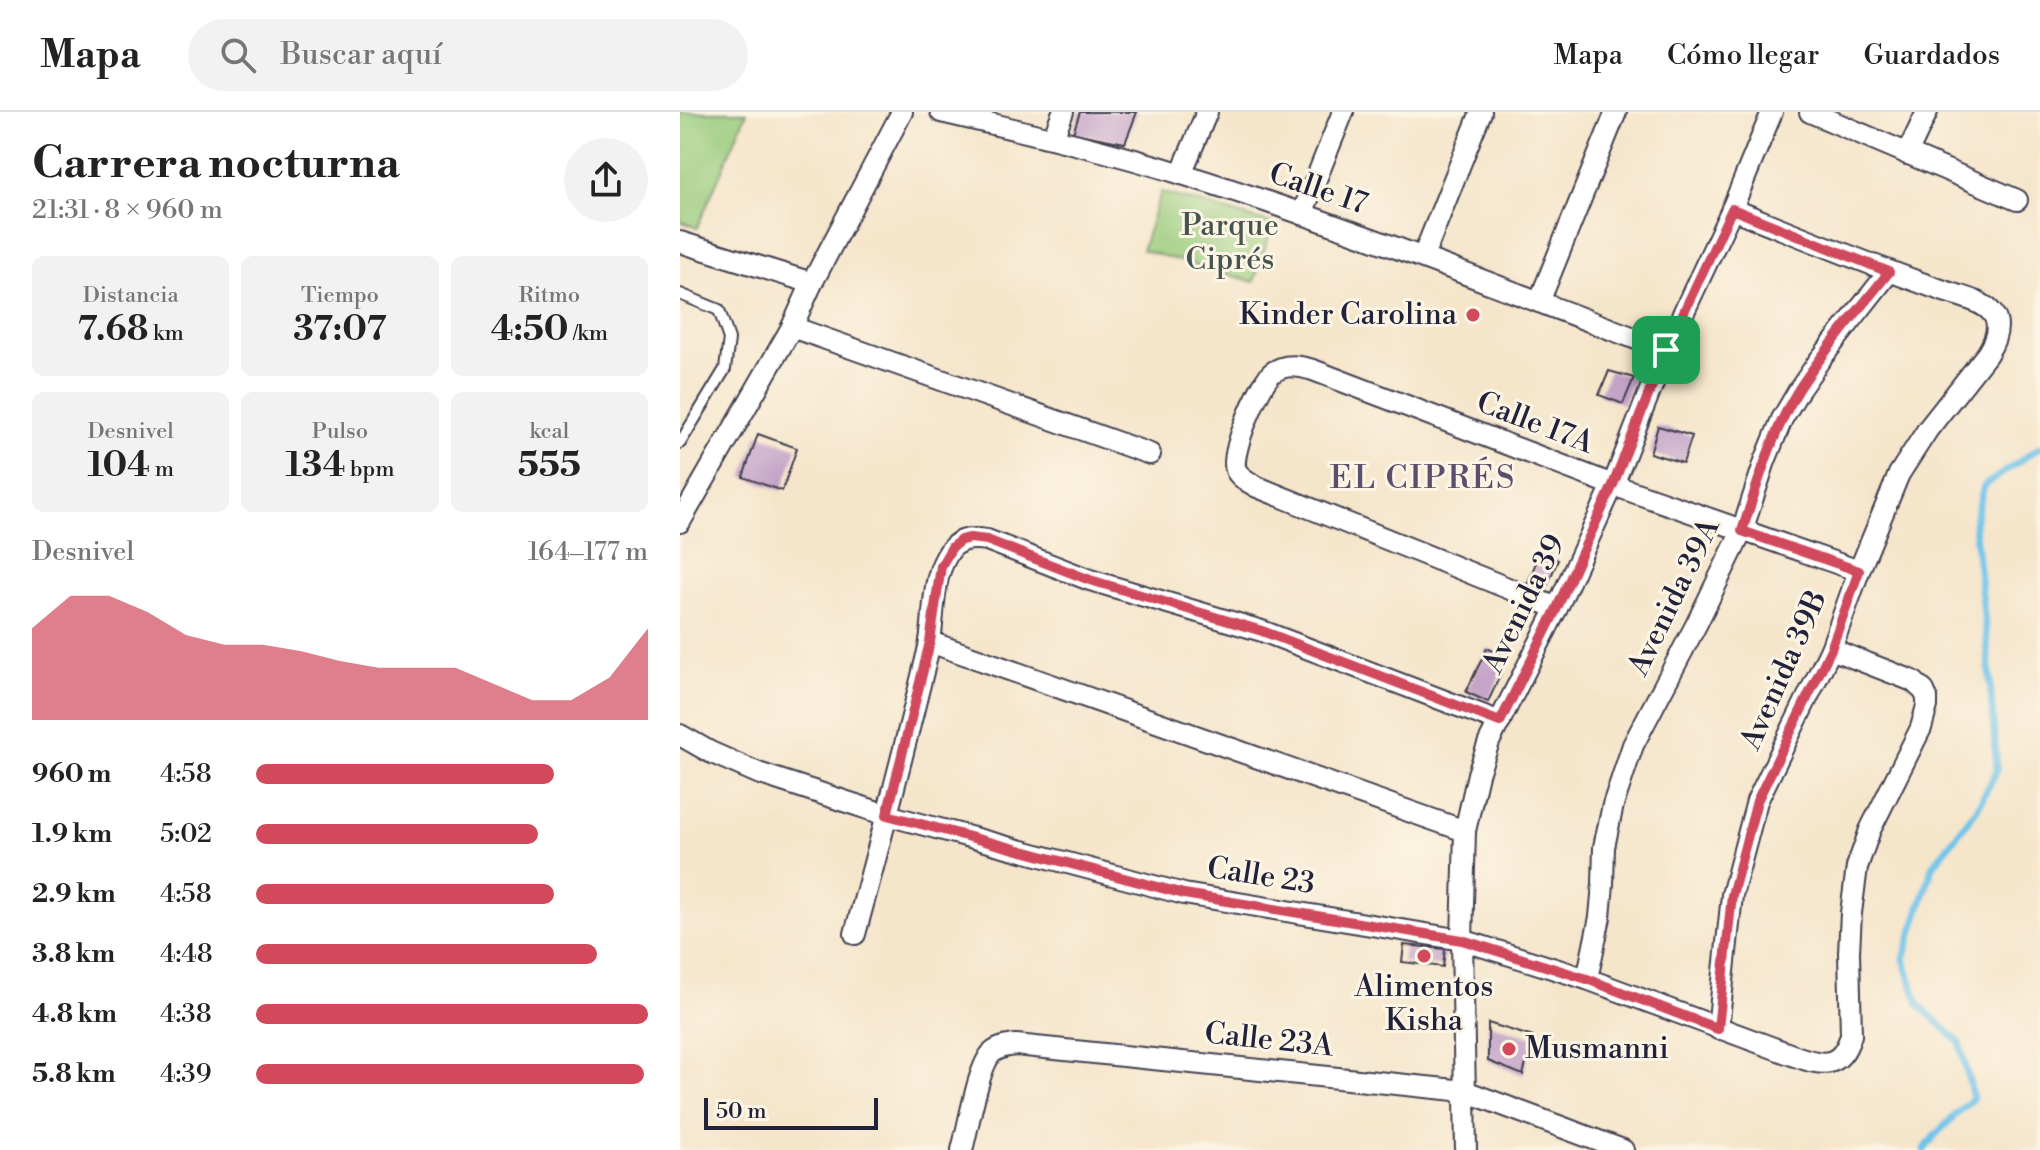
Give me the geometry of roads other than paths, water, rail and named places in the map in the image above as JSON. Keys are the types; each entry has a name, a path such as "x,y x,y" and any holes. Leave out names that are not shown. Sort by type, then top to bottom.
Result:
{"street":[{"path":"681,517 792,327 902,112"},
{"name":"Calle 17","path":"941,112 1053,138 1181,174 1423,257 1666,350"},
{"path":"1053,138 1063,112"},
{"path":"1181,174 1207,112"},
{"path":"1302,214 1343,112"},
{"path":"1423,257 1481,112"},
{"path":"1539,302 1616,112"},
{"name":"Avenida 39","path":"1466,1150 1462,940 1465,831 1478,774 1489,742 1557,608 1613,485 1666,350 1732,209 1772,112"},
{"path":"1810,112 2017,200"},
{"path":"1907,154 1927,112"},
{"path":"1732,209 1889,272"},
{"path":"680,242 812,283"},
{"name":"Avenida 39B","path":"1718,1029 1732,895 1757,801 1831,649 1899,474 1928,429 1994,344 1997,322 1993,314 1974,302 1889,272"},
{"name":"Avenida 39A","path":"1587,979 1600,917 1604,847 1613,805 1633,745 1742,531 1782,419 1819,361 1889,272"},
{"path":"792,327 1150,454"},
{"name":"Calle 17A","path":"1557,608 1255,486 1242,477 1236,470 1235,460 1239,442 1266,379 1281,368 1291,366 1313,370 1613,485 1859,571"},
{"path":"855,934 930,642 941,566 952,547 961,540 987,540 1090,580 1262,631 1500,722"},
{"path":"930,642 1465,831"},
{"name":"Calle 23","path":"680,735 758,773 887,815 1184,894 1462,940 1587,979 1718,1029 1814,1062 1826,1063 1842,1056 1851,1035 1849,952 1857,867 1870,830 1921,728 1927,706 1924,691 1913,681 1831,649"},
{"name":"Calle 23A","path":"962,1150 987,1059 994,1050 1004,1046 1031,1045 1465,1091 1623,1150"}],"lane":[{"path":"680,294 719,310 729,339 725,369 680,443"}],"waterway":[{"path":"1924,1150 1973,1098 1960,1043 1919,1005 1904,959 1933,866 1977,809 1997,770 1974,524 1984,486 2040,447"}],"place":[{"name":"Kinder Carolina","path":"1473,315"},
{"name":"Alimentos Kisha","path":"1424,956"},
{"name":"Musmanni","path":"1509,1049"}],"district":[{"name":"EL CIPRÉS","path":"1423,478"}],"park label":[{"name":"Parque Ciprés","path":"1230,243"}]}
